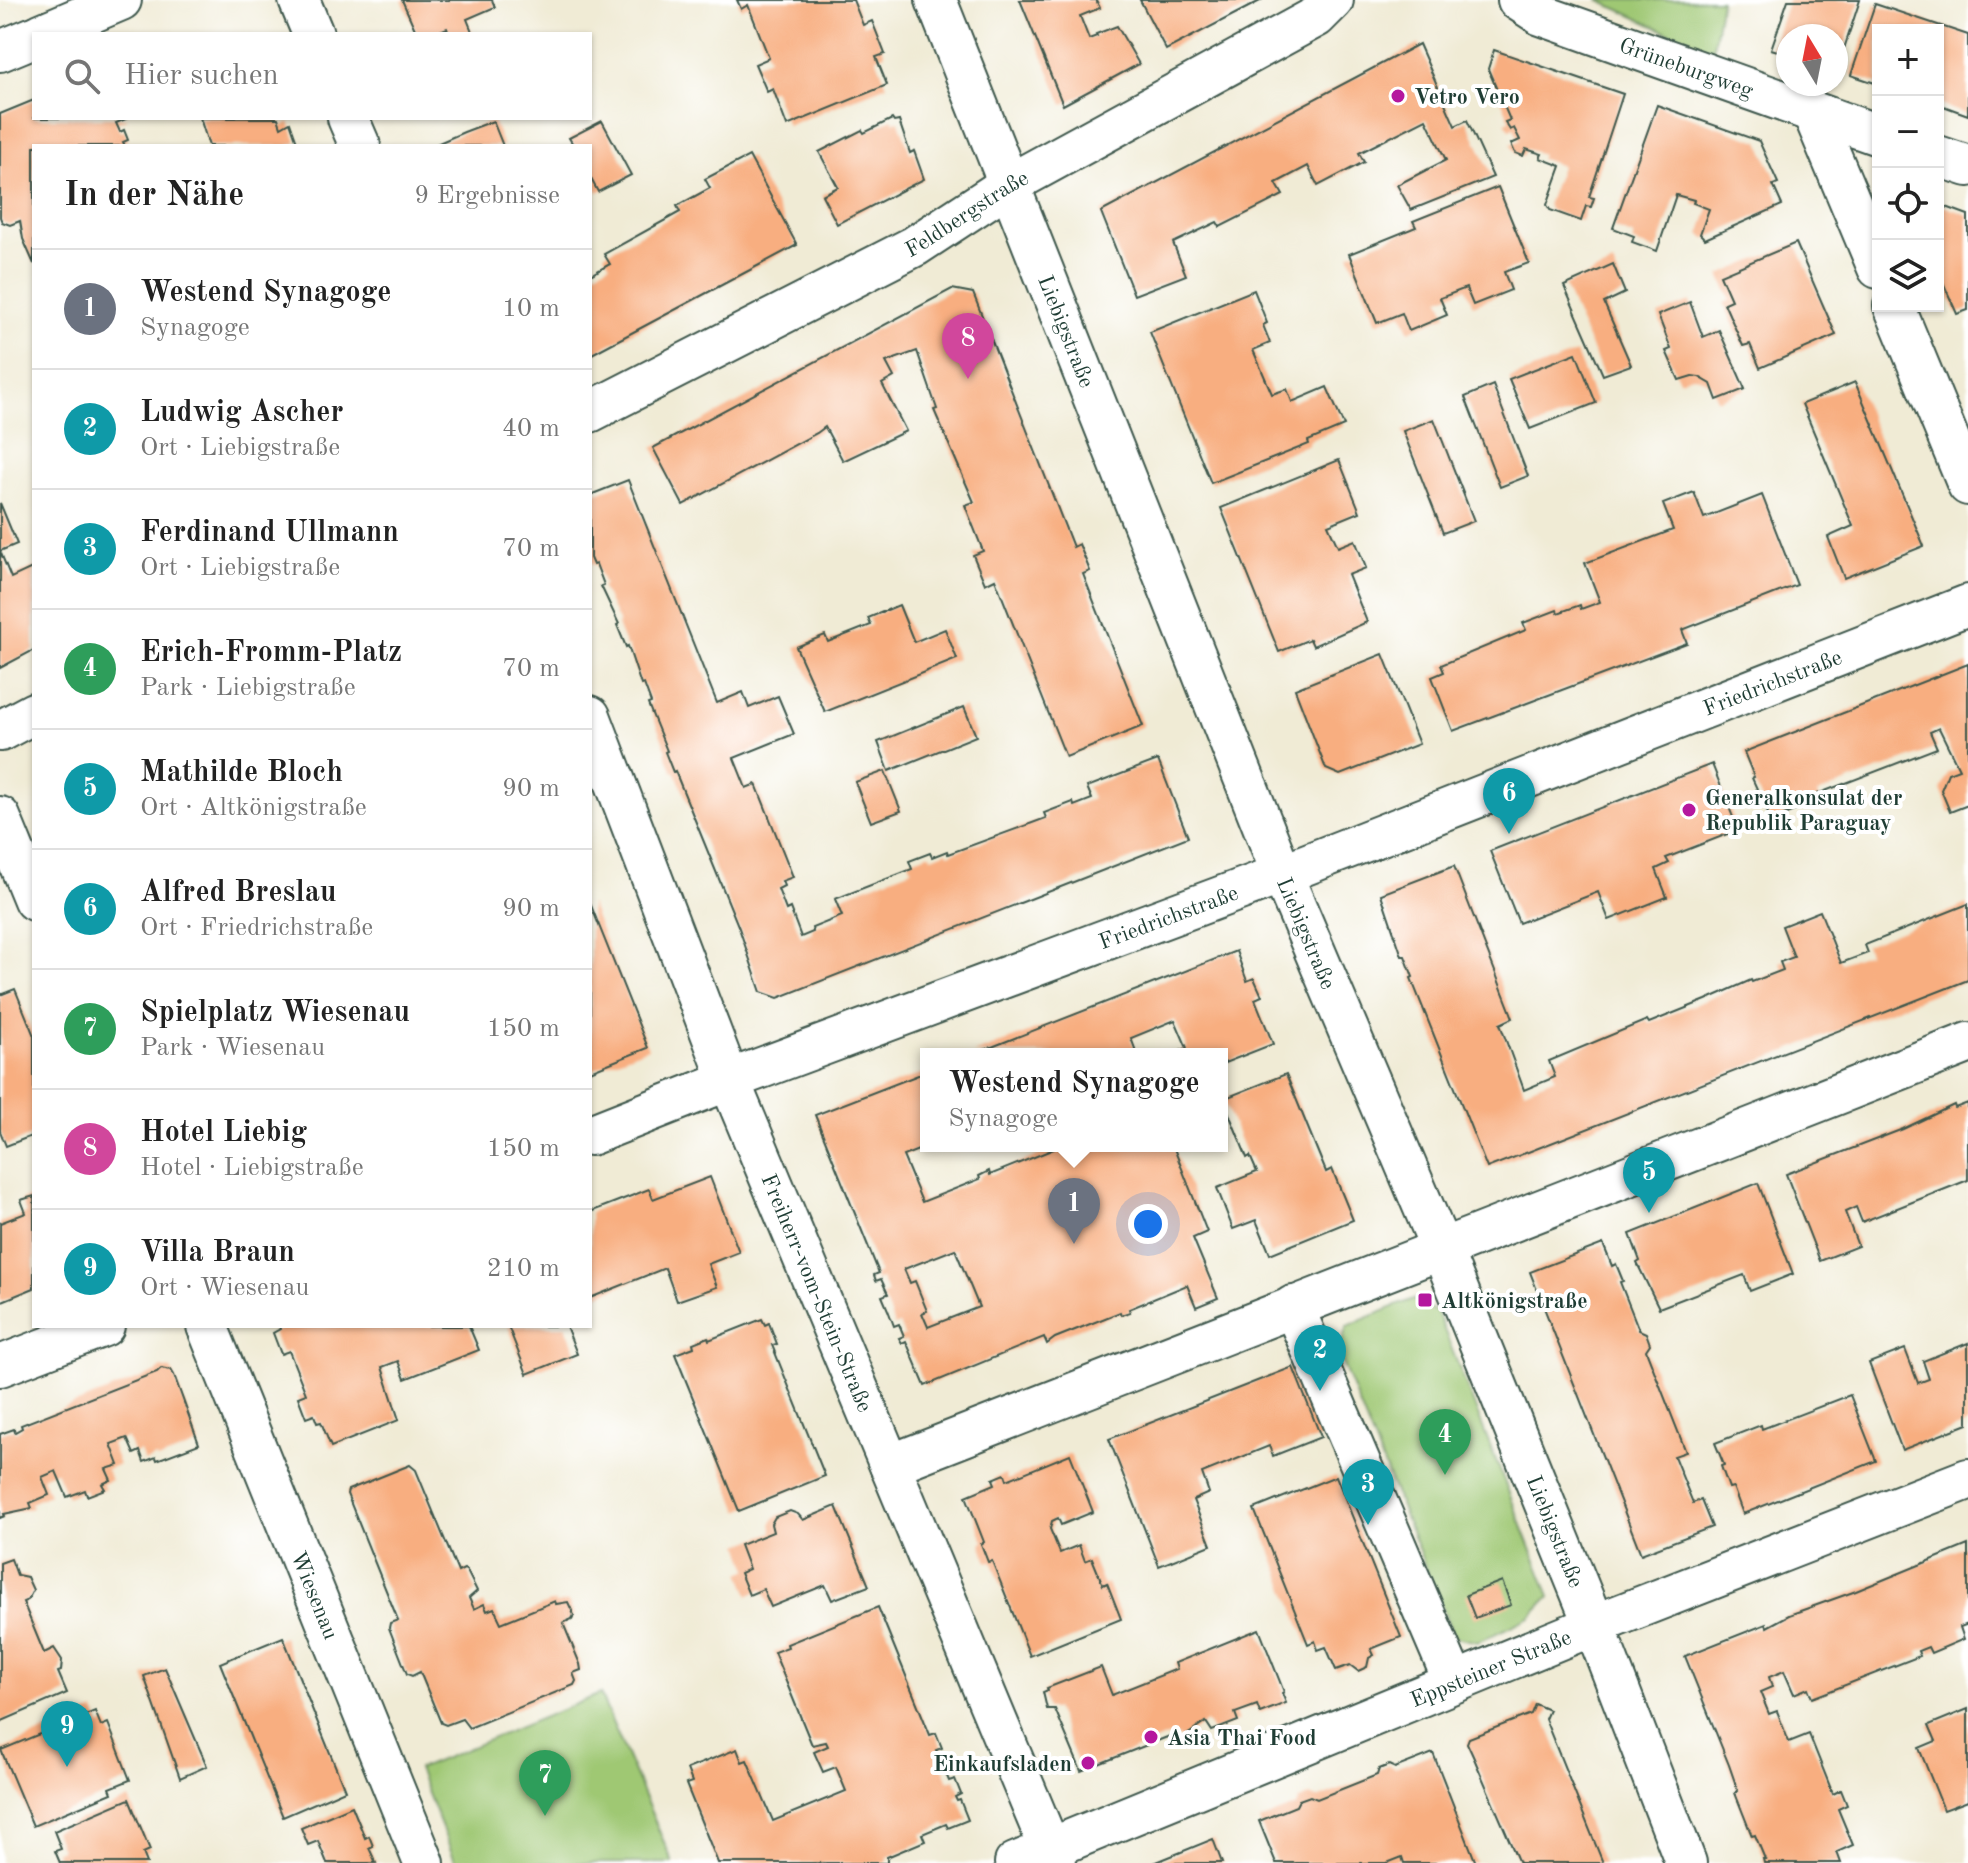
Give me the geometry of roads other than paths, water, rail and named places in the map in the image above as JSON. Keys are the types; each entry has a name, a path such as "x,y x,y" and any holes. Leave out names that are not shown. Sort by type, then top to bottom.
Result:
{"street":[{"path":"46,32 121,0"},
{"path":"299,0 312,32"},
{"name":"Liebigstraße","path":"936,0 1282,874 1441,1248 1594,1625 1686,1863"},
{"name":"Feldbergstraße","path":"592,411 915,246 1008,185 1316,17 1333,0"},
{"name":"Grüneburgweg","path":"1531,5 1872,133"},
{"path":"0,51 32,38"},
{"path":"1813,113 1872,254"},
{"path":"349,120 359,144"},
{"path":"1944,158 1968,166"},
{"path":"1896,312 1968,485"},
{"name":"Friedrichstraße","path":"592,1134 1282,874 1968,605"},
{"path":"0,731 32,714"},
{"name":"Freiherr-vom-Stein-Straße","path":"592,721 729,1080 1054,1856"},
{"path":"0,817 32,895"},
{"path":"890,1465 1968,1043"},
{"path":"1293,1306 1454,1682"},
{"path":"0,1366 99,1328"},
{"name":"Wiesenau","path":"208,1328 424,1863"},
{"name":"Eppsteiner Straße","path":"1015,1863 1054,1856 1454,1682 1968,1479"}],"place":[{"name":"Vetro Vero","path":"1398,96"},
{"name":"Hotel Liebig","path":"968,379"},
{"name":"Generalkonsulat der Republik Paraguay","path":"1689,810"},
{"name":"Alfred Breslau","path":"1509,834"},
{"name":"Mathilde Bloch","path":"1649,1213"},
{"name":"Westend Synagoge","path":"1074,1244"},
{"name":"Altkönigstraße","path":"1425,1300"},
{"name":"Ludwig Ascher","path":"1320,1391"},
{"name":"Erich-Fromm-Platz","path":"1445,1475"},
{"name":"Ferdinand Ullmann","path":"1368,1525"},
{"name":"Asia Thai Food","path":"1151,1737"},
{"name":"Einkaufsladen","path":"1088,1763"},
{"name":"Villa Braun","path":"67,1767"},
{"name":"Spielplatz Wiesenau","path":"545,1816"}]}
